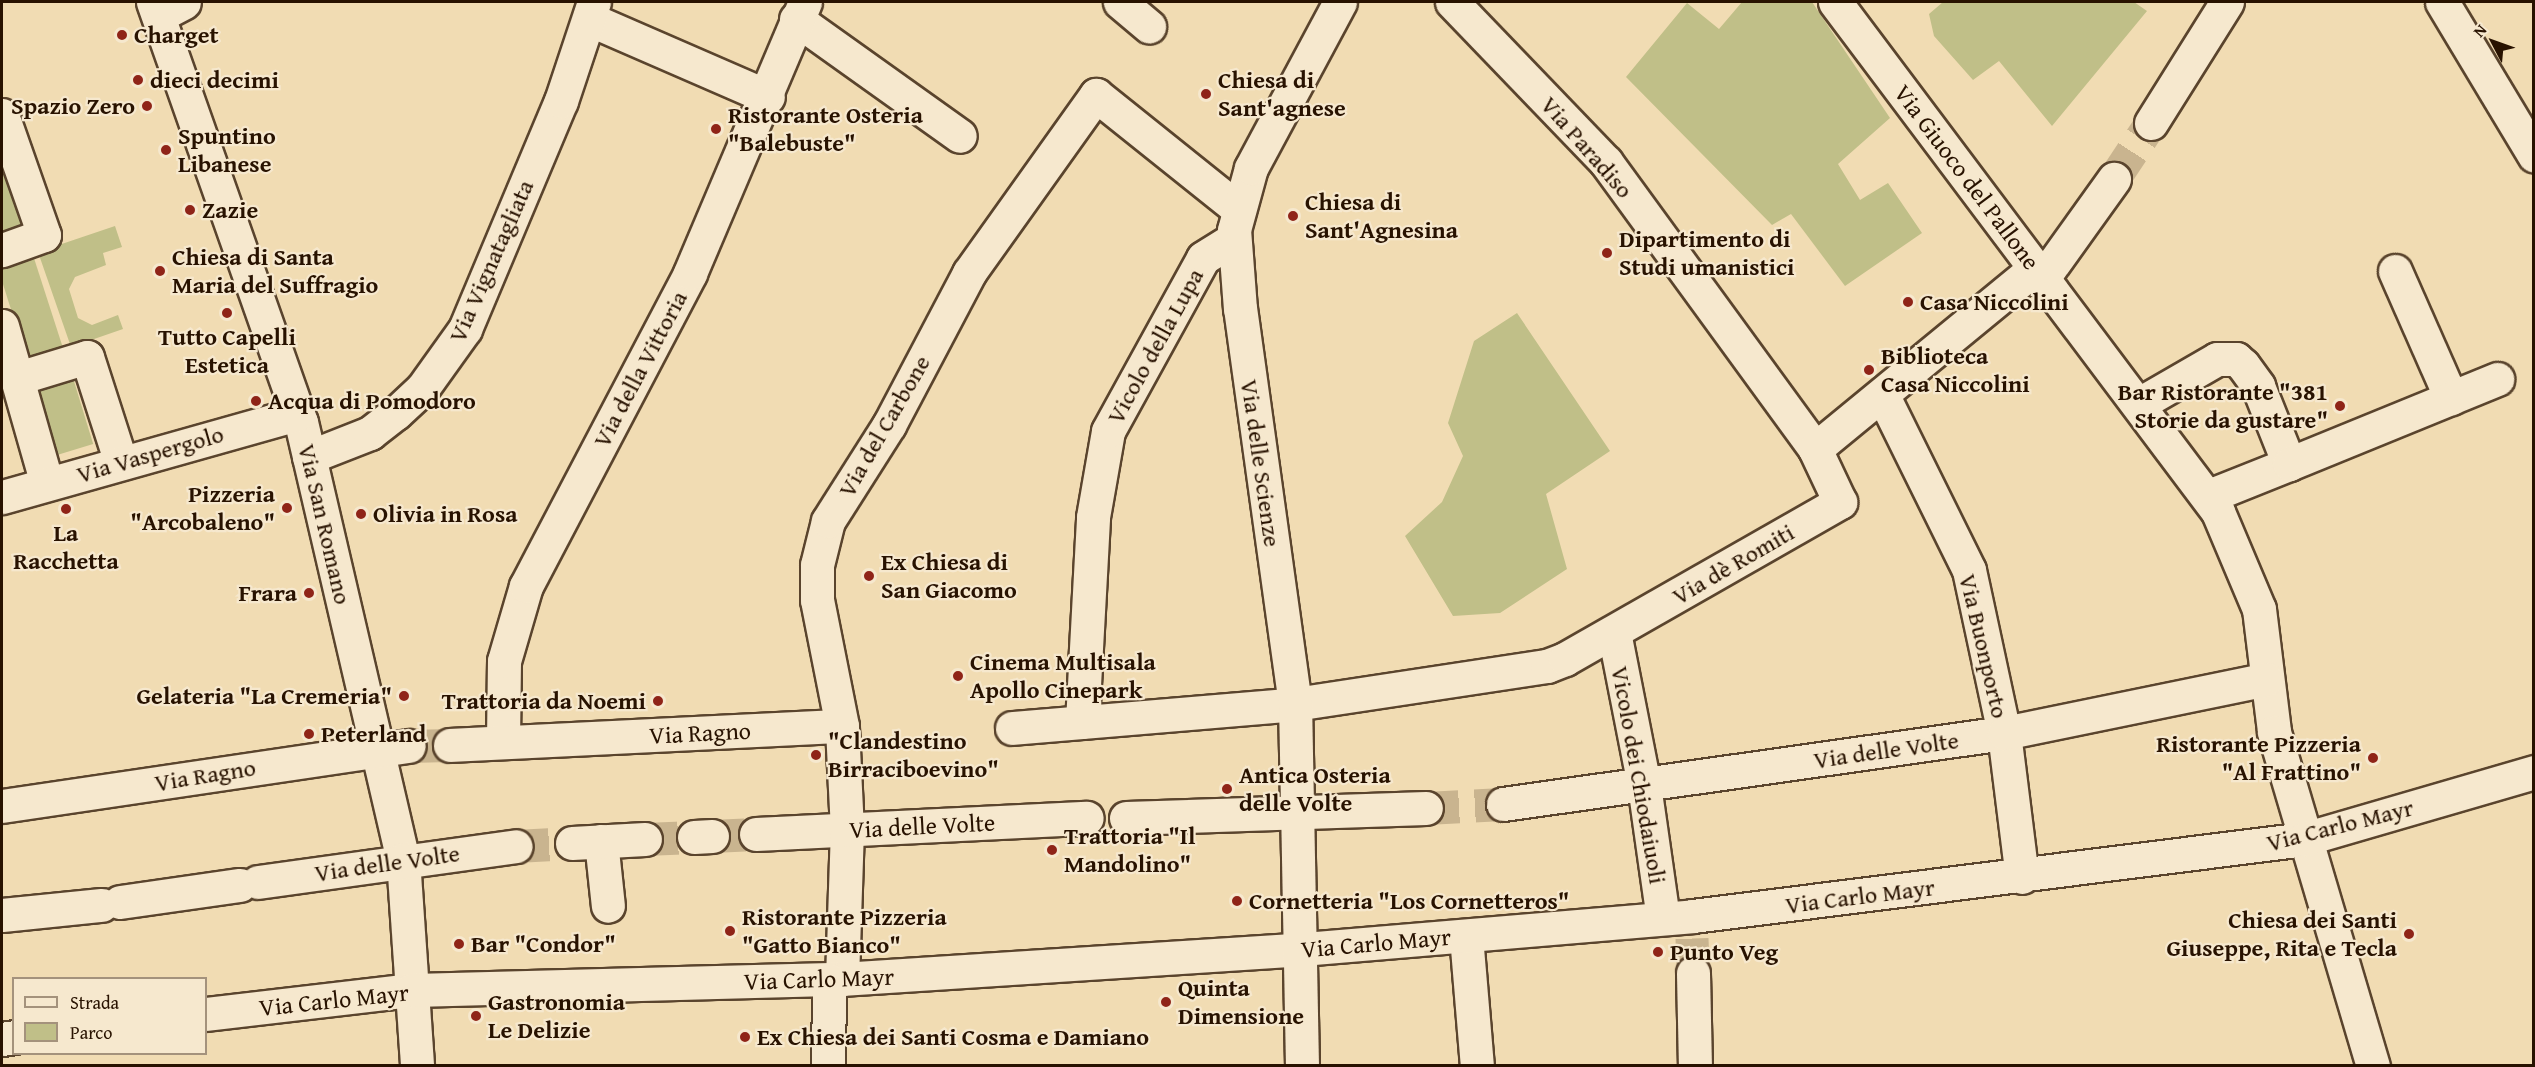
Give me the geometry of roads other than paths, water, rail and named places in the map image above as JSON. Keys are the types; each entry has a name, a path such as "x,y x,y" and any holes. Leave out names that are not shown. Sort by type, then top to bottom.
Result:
{"street":[{"path":"1120,2 1149,26"},
{"name":"Via delle Scienze","path":"1302,1065 1303,950 1296,811 1295,704 1235,224 1251,168 1340,2"},
{"name":"Via Paradiso","path":"1452,2 1606,162 1815,449"},
{"name":"Via Giuoco del Pallone","path":"1835,2 2209,496 2259,609 2274,732 2305,825 2304,839 2373,1065"},
{"path":"2151,123 2227,2"},
{"path":"2442,2 2534,155"},
{"name":"Via San Romano","path":"166,6 298,414 309,457 403,859 417,1065"},
{"path":"591,10 768,97"},
{"name":"Via Vignatagliata","path":"309,457 343,447 370,433 422,389 465,329 561,101 591,10"},
{"path":"801,10 960,136"},
{"name":"Via della Vittoria","path":"503,742 504,661 522,595 690,273 768,97 801,10"},
{"name":"Via del Carbone","path":"828,1060 847,830 842,726 817,600 817,565 828,521 889,425 969,273 1096,95 1235,224"},
{"path":"2,114 44,235 2,250"},
{"path":"1815,449 2039,273 2114,179"},
{"name":"Vicolo della Lupa","path":"1082,722 1093,517 1108,431 1203,258 1235,224"},
{"path":"2395,271 2451,398"},
{"path":"2,326 47,484"},
{"path":"18,378 87,357 120,460"},
{"path":"2139,404 2207,363 2236,359 2258,386 2289,464"},
{"path":"2209,496 2497,379"},
{"name":"Via Buonporto","path":"1882,396 1970,570 2004,733 2022,877"},
{"name":"Via Vaspergolo","path":"2,497 120,460 298,414"},
{"name":"Via dè Romiti","path":"1012,728 1295,704 1547,666 1614,632 1840,502 1815,449"},
{"name":"Vicolo dei Chiodaiuoli","path":"1614,632 1644,785 1683,924"},
{"name":"Via delle Volte","path":"1503,804 2004,733 2266,679"},
{"name":"Via Ragno","path":"450,745 842,726"},
{"name":"Via Ragno","path":"2,806 409,746"},
{"name":"Via Carlo Mayr","path":"207,1014 411,990 835,980 1303,950 1466,936 1683,924 2304,839 2534,772"},
{"path":"1126,818 1426,808"},
{"name":"Via delle Volte","path":"756,834 1087,818"},
{"path":"608,906 587,842 645,839"},
{"name":"Via delle Volte","path":"2,915 110,903 403,859 516,846"},
{"path":"1466,936 1477,1065"},
{"path":"1693,974 1695,1065"}],"tunnel":[{"path":"2114,179 2151,123"},
{"path":"409,746 450,745"},
{"path":"1426,808 1503,804"},
{"path":"712,836 756,834"},
{"path":"645,839 694,837"},
{"path":"516,846 572,843"},
{"path":"1692,938 1693,973"}],"place":[{"name":"Charget","path":"122,35"},
{"name":"dieci decimi","path":"138,80"},
{"name":"Chiesa di Sant'agnese","path":"1206,94"},
{"name":"Spazio Zero","path":"147,106"},
{"name":"Ristorante Osteria \"Balebuste\"","path":"716,129"},
{"name":"Spuntino Libanese","path":"166,150"},
{"name":"Zazie","path":"190,210"},
{"name":"Chiesa di Sant'Agnesina","path":"1293,216"},
{"name":"Dipartimento di Studi umanistici","path":"1607,253"},
{"name":"Chiesa di Santa Maria del Suffragio","path":"160,271"},
{"name":"Casa Niccolini","path":"1908,302"},
{"name":"Tutto Capelli Estetica","path":"227,313"},
{"name":"Biblioteca Casa Niccolini","path":"1869,370"},
{"name":"Acqua di Pomodoro","path":"256,401"},
{"name":"Bar Ristorante \"381 Storie da gustare\"","path":"2340,406"},
{"name":"Pizzeria \"Arcobaleno\"","path":"287,508"},
{"name":"La Racchetta","path":"66,509"},
{"name":"Olivia in Rosa","path":"361,514"},
{"name":"Ex Chiesa di San Giacomo","path":"869,576"},
{"name":"Frara","path":"309,593"},
{"name":"Cinema Multisala Apollo Cinepark","path":"958,676"},
{"name":"Gelateria \"La Cremeria\"","path":"404,696"},
{"name":"Trattoria da Noemi","path":"658,701"},
{"name":"Peterland","path":"309,734"},
{"name":"\"Clandestino Birraciboevino\"","path":"816,755"},
{"name":"Ristorante Pizzeria \"Al Frattino\"","path":"2373,758"},
{"name":"Antica Osteria delle Volte","path":"1227,789"},
{"name":"Trattoria \"Il Mandolino\"","path":"1052,850"},
{"name":"Cornetteria \"Los Cornetteros\"","path":"1237,901"},
{"name":"Ristorante Pizzeria \"Gatto Bianco\"","path":"730,931"},
{"name":"Chiesa dei Santi Giuseppe, Rita e Tecla","path":"2409,934"},
{"name":"Bar \"Condor\"","path":"459,944"},
{"name":"Punto Veg","path":"1658,952"},
{"name":"Quinta Dimensione","path":"1166,1002"},
{"name":"Gastronomia Le Delizie","path":"476,1016"},
{"name":"Ex Chiesa dei Santi Cosma e Damiano","path":"745,1037"}]}
